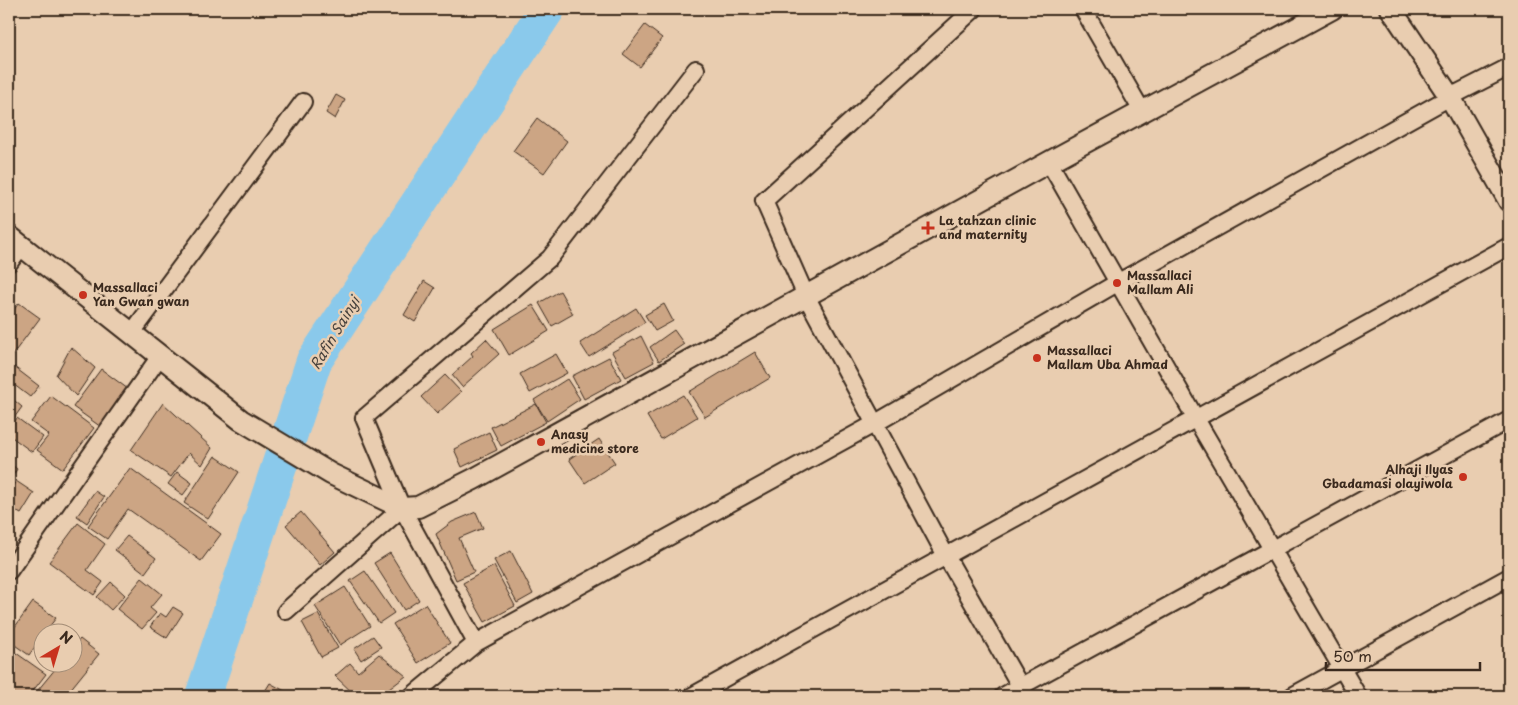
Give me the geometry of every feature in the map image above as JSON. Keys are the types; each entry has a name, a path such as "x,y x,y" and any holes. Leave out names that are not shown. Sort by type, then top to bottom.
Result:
{"street":[{"path":"974,9 764,201 806,296 946,556 1023,692"},
{"path":"1083,9 1142,112"},
{"path":"9,264 15,242 241,420 331,474 402,508 418,507 474,479 1049,162 1332,9"},
{"path":"1391,9 1450,97 1509,201"},
{"path":"412,696 476,644 874,424 1118,283 1450,97 1509,67"},
{"path":"476,644 402,508 364,418 550,258 696,69"},
{"path":"132,334 303,102"},
{"path":"1049,162 1358,696"},
{"path":"692,696 1509,246"},
{"path":"9,570 160,356"},
{"path":"1003,696 1023,692 1273,549 1509,420"},
{"path":"286,611 402,508"},
{"path":"1292,696 1509,577"}],"building":[{"path":"645,25 662,38 640,67 623,54"},
{"path":"336,95 345,100 335,119 326,113"},
{"path":"537,118 567,141 544,173 513,151"},
{"path":"424,281 435,288 415,322 404,315"},
{"path":"560,291 573,314 552,326 539,303"},
{"path":"19,303 40,318 13,354 9,351 9,316"},
{"path":"664,304 673,321 655,331 645,315"},
{"path":"533,305 549,331 509,355 494,329"},
{"path":"636,308 645,322 589,357 580,343"},
{"path":"674,330 684,344 659,361 650,347"},
{"path":"641,336 654,362 626,377 612,352"},
{"path":"486,339 499,354 462,387 452,375 473,356 471,353"},
{"path":"71,347 95,368 76,396 56,375"},
{"path":"755,352 770,378 705,417 689,392"},
{"path":"556,354 567,373 530,393 520,374"},
{"path":"609,357 621,379 584,399 572,376"},
{"path":"9,363 39,386 30,397 9,381"},
{"path":"101,369 128,389 101,427 73,407"},
{"path":"445,375 461,392 437,414 421,397"},
{"path":"567,379 580,399 547,421 534,400"},
{"path":"683,395 697,417 661,439 647,416"},
{"path":"9,396 22,407 14,418 9,414"},
{"path":"51,396 94,428 63,469 37,450 49,435 31,422"},
{"path":"163,403 212,448 202,465 189,453 171,477 131,450"},
{"path":"536,404 546,422 501,446 491,427"},
{"path":"17,418 43,437 32,452 9,435 9,430"},
{"path":"489,432 497,450 462,467 454,449"},
{"path":"599,439 615,463 585,483 569,459"},
{"path":"215,456 239,472 208,519 184,503"},
{"path":"9,463 17,469 9,482"},
{"path":"130,468 221,534 201,561 128,509 107,539 88,526"},
{"path":"177,472 192,483 183,495 168,484"},
{"path":"16,481 34,493 21,514 9,507 9,492"},
{"path":"95,491 104,497 87,523 77,516"},
{"path":"301,512 335,552 320,565 286,525"},
{"path":"476,512 483,528 459,538 474,572 456,580 436,534 452,522"},
{"path":"78,523 105,544 87,570 103,582 94,595 49,562"},
{"path":"127,536 156,558 145,573 115,550"},
{"path":"511,551 533,594 517,603 494,560"},
{"path":"390,553 419,600 404,610 374,563"},
{"path":"494,566 515,606 485,622 463,583"},
{"path":"365,571 394,613 379,623 350,581"},
{"path":"142,578 162,594 150,608 156,613 142,629 117,609"},
{"path":"111,582 125,595 111,610 97,597"},
{"path":"345,587 370,626 340,645 315,606"},
{"path":"33,602 56,618 53,622 32,622 32,651 29,655 9,641 9,635"},
{"path":"425,604 450,643 418,663 393,624"},
{"path":"173,607 183,613 167,638 150,627 160,613 166,617"},
{"path":"318,614 338,648 321,657 302,622"},
{"path":"373,636 381,647 361,660 354,649"},
{"path":"82,641 99,654 65,696 33,696 53,672 82,672"},
{"path":"9,648 32,664 32,672 43,672 46,674 29,696 9,696"},
{"path":"379,654 406,676 380,696 356,696 335,676 350,663 358,672"},
{"path":"270,683 294,696 262,696"}],"waterway":[{"name":"Rafin Sainyi","path":"203,696 314,361 547,9"}],"place":[{"name":"La tahzan clinic and maternity","path":"928,228"},
{"name":"Massallaci Mallam Ali","path":"1117,283"},
{"name":"Massallaci Yan Gwan gwan","path":"83,295"},
{"name":"Massallaci Mallam Uba Ahmad","path":"1037,358"},
{"name":"Anasy medicine store","path":"541,442"},
{"name":"Alhaji Ilyas Gbadamasi olayiwola","path":"1463,477"}]}
